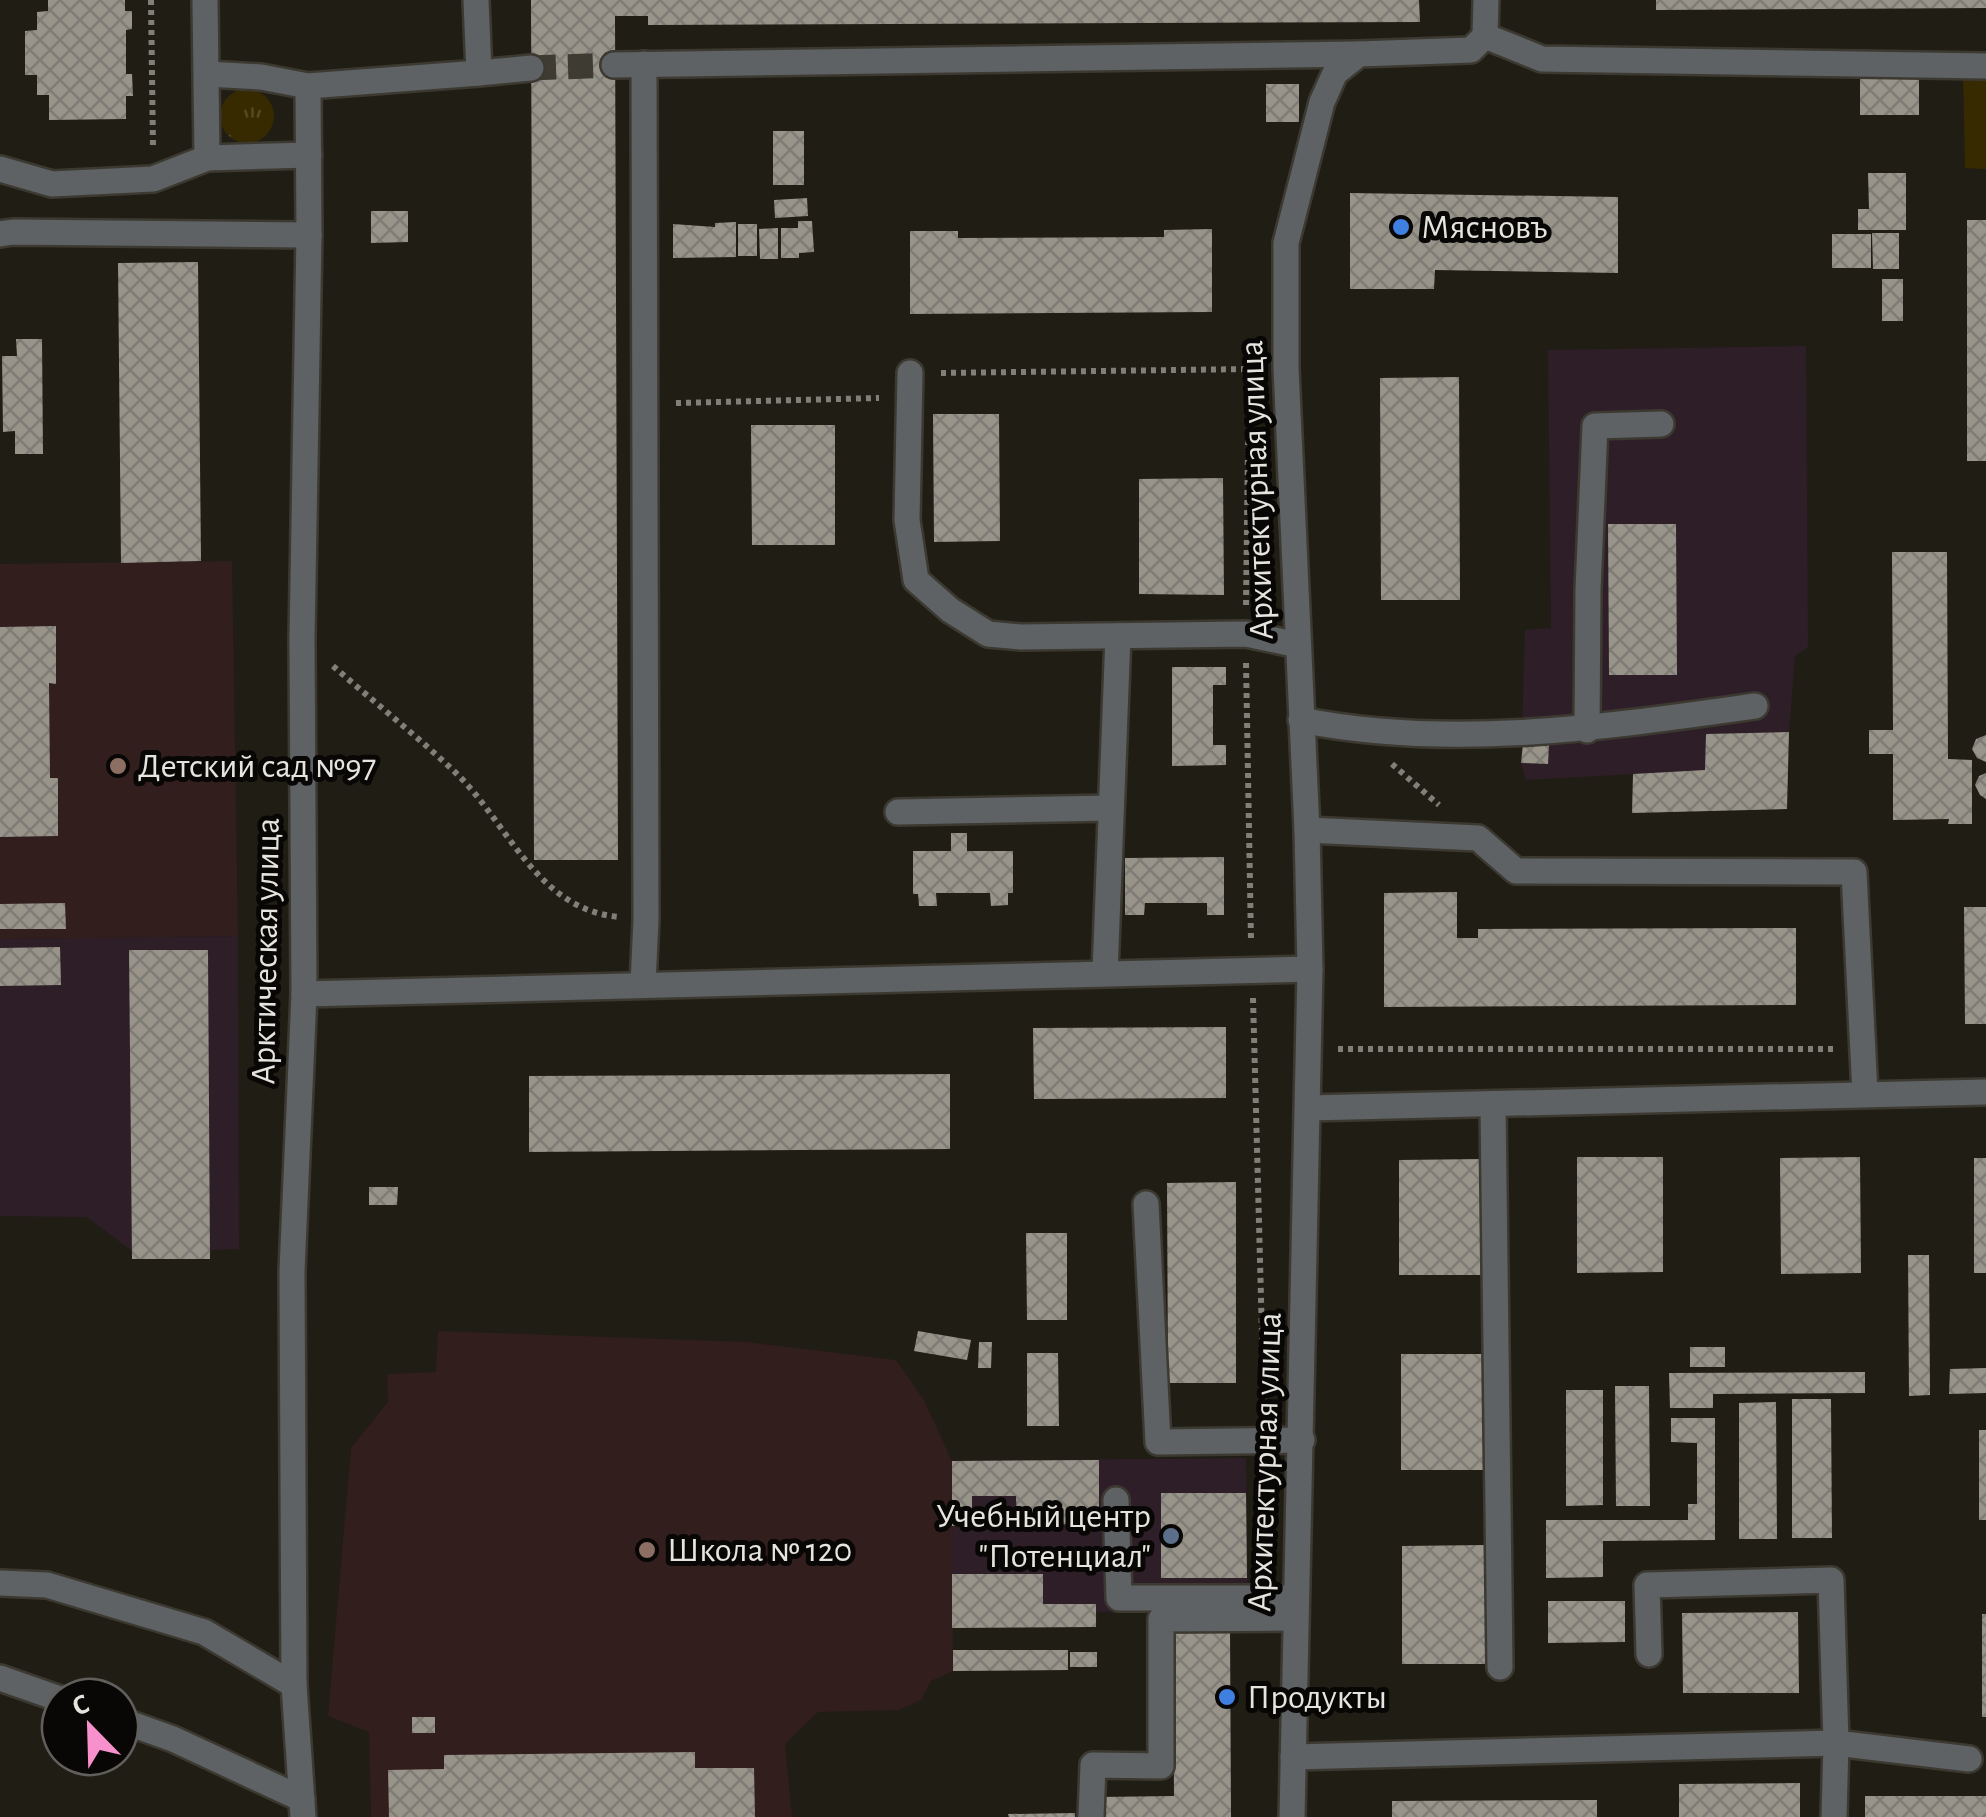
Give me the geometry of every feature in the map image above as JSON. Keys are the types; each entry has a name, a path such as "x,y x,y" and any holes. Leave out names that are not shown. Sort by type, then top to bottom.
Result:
{"street":[{"path":"205,0 207,158"},
{"path":"476,0 478,73"},
{"path":"614,65 1472,50 1484,36 1486,0"},
{"path":"1484,36 1542,59 1986,66"},
{"name":"Архитектурная улица","path":"1292,1817 1310,968 1308,830 1286,368 1286,244 1322,102 1335,73 1359,54"},
{"path":"643,984 644,64"},
{"path":"208,74 261,76 308,86 531,68"},
{"name":"Арктическая улица","path":"302,1808 294,1685 292,1271 304,994 302,639 308,86"},
{"path":"0,169 52,184 153,179 207,158 310,154"},
{"path":"0,234 309,235"},
{"path":"910,385 907,520 916,580 950,610 988,634 1022,638 1246,634 1298,645"},
{"path":"1587,730 1595,426 1661,424"},
{"path":"1105,973 1118,636"},
{"path":"1302,720 1352,730 1524,735 1755,706"},
{"path":"898,812 1111,808"},
{"path":"1308,830 1478,838 1516,871 1854,872 1865,1094"},
{"path":"304,994 1310,968"},
{"path":"1308,1108 1986,1092"},
{"path":"1493,1105 1500,1667"},
{"path":"1146,1204 1158,1442 1302,1440"},
{"path":"1116,1500 1118,1598 1296,1608"},
{"path":"1649,1654 1648,1585 1831,1580 1834,1817"},
{"path":"0,1583 47,1584 204,1632 294,1685"},
{"path":"1091,1817 1094,1765 1161,1766 1161,1620 1296,1608"},
{"path":"0,1678 40,1692"},
{"path":"140,1727 173,1738 302,1808"},
{"path":"1293,1757 1836,1743 1969,1759"}],"path":[{"path":"151,0 153,179"},
{"path":"645,404 910,385 1286,368"},
{"path":"1250,369 1246,634 1265,1441"},
{"path":"302,639 459,776 540,880 598,916 646,920"},
{"path":"1352,730 1478,838"},
{"path":"1310,1048 1862,1049"}],"shaded area":[{"path":"1806,346 1808,647 1795,656 1789,732 1707,734 1705,770 1526,780 1521,763 1525,630 1551,628 1548,350"},
{"name":"Детский сад №97","path":"232,561 238,936 0,939 0,564"},
{"path":"238,936 239,1249 211,1250 210,1259 132,1259 132,1251 87,1217 0,1216 0,939"},
{"name":"Школа № 120","path":"438,1331 746,1342 896,1360 924,1400 952,1461 953,1671 931,1681 921,1700 899,1710 818,1712 785,1744 792,1817 371,1817 369,1732 328,1716 351,1448 388,1402 387,1374 436,1372"},
{"path":"1246,1458 1248,1609 1097,1612 1096,1627 952,1628 952,1461"}],"green space":[{"path":"1963,72 1986,72 1986,169 1965,168"},
{"path":"247,89 266,97 274,116 266,135 247,143 228,135 220,116 228,97"}],"building":[{"path":"48,0 125,0 125,11 132,11 132,29 126,30 126,74 132,74 133,96 126,96 126,119 49,120 49,95 37,95 37,75 25,75 25,31 37,30 37,12 48,11"},
{"path":"531,0 1419,0 1420,22 648,25 648,16 615,16 618,860 534,860"},
{"path":"1656,0 1986,0 1986,8 1656,10"},
{"path":"1860,78 1919,78 1919,115 1860,115"},
{"path":"1266,84 1299,84 1299,122 1266,122"},
{"path":"773,131 804,131 804,185 773,185"},
{"path":"1868,173 1906,173 1906,230 1858,230 1858,209 1869,209"},
{"path":"1350,193 1618,197 1618,273 1435,270 1434,289 1350,289"},
{"path":"807,198 808,216 775,218 774,200"},
{"path":"371,211 408,211 408,242 371,243"},
{"path":"1967,220 1986,220 1986,461 1967,461"},
{"path":"798,221 812,221 814,252 799,253 799,258 781,258 781,228 798,228"},
{"path":"736,222 736,257 673,258 673,224 715,227 715,223"},
{"path":"738,224 757,224 757,256 738,256"},
{"path":"778,228 778,259 760,259 759,229"},
{"path":"1212,229 1212,312 910,314 910,231 958,231 958,238 1164,237 1164,230"},
{"path":"1872,233 1899,233 1899,269 1873,269"},
{"path":"1832,234 1871,234 1871,268 1832,268"},
{"path":"198,262 201,561 121,563 118,263"},
{"path":"1882,279 1903,279 1903,321 1882,321"},
{"path":"16,339 42,339 43,454 15,454 15,431 3,432 2,356 17,356"},
{"path":"1459,377 1460,600 1381,600 1380,378"},
{"path":"933,414 999,414 1000,541 934,542"},
{"path":"751,425 835,425 835,545 752,545"},
{"path":"1223,478 1224,595 1139,594 1139,479"},
{"path":"1608,524 1676,524 1677,675 1609,675"},
{"path":"1892,552 1947,552 1948,759 1972,760 1972,824 1948,824 1949,819 1893,820 1893,754 1869,754 1869,730 1893,730"},
{"path":"56,626 56,684 49,683 50,778 58,778 58,836 0,837 0,627"},
{"path":"1172,667 1226,667 1226,685 1213,685 1213,745 1226,745 1226,765 1172,766"},
{"path":"1789,732 1787,809 1632,813 1633,774 1705,770 1706,734"},
{"path":"1986,735 1986,762 1977,758 1972,749 1976,739"},
{"path":"1523,744 1549,745 1548,764 1521,763"},
{"path":"1986,773 1986,799 1975,785 1979,776"},
{"path":"951,833 967,833 967,851 1013,851 1013,893 1008,893 1008,905 991,906 990,893 936,893 937,906 919,906 918,894 913,894 913,851 951,851"},
{"path":"1224,857 1224,915 1207,915 1207,903 1145,903 1144,915 1125,915 1125,858"},
{"path":"1457,892 1457,938 1478,938 1478,929 1796,928 1796,1005 1384,1007 1384,893"},
{"path":"65,903 66,929 0,929 0,904"},
{"path":"1964,907 1986,907 1986,1024 1965,1024"},
{"path":"60,947 61,985 0,986 0,948"},
{"path":"129,950 208,950 210,1259 132,1259"},
{"path":"1226,1027 1226,1098 1034,1099 1033,1028"},
{"path":"950,1074 950,1149 529,1152 529,1076"},
{"path":"1577,1157 1663,1157 1663,1272 1577,1273"},
{"path":"1860,1157 1861,1273 1781,1274 1780,1158"},
{"path":"1974,1158 1986,1158 1986,1273 1974,1273"},
{"path":"1482,1159 1483,1275 1399,1275 1399,1160"},
{"path":"1236,1182 1236,1383 1168,1383 1167,1183"},
{"path":"369,1187 398,1187 397,1205 369,1205"},
{"path":"1026,1233 1067,1233 1067,1320 1027,1320"},
{"path":"1908,1255 1929,1255 1930,1395 1909,1396"},
{"path":"918,1331 971,1340 967,1360 914,1351"},
{"path":"979,1342 992,1342 991,1368 978,1368"},
{"path":"1690,1347 1725,1347 1725,1367 1690,1367"},
{"path":"1027,1353 1058,1353 1059,1426 1027,1426"},
{"path":"1401,1354 1484,1354 1485,1470 1401,1470"},
{"path":"1986,1368 1986,1393 1949,1394 1950,1369"},
{"path":"1865,1372 1865,1393 1713,1394 1713,1408 1670,1408 1669,1373"},
{"path":"1615,1386 1649,1386 1650,1506 1616,1506"},
{"path":"1566,1390 1603,1390 1603,1505 1566,1506"},
{"path":"1792,1399 1831,1399 1832,1538 1792,1538"},
{"path":"1776,1402 1777,1539 1739,1539 1739,1403"},
{"path":"1671,1418 1715,1418 1715,1540 1603,1541 1603,1577 1546,1578 1546,1520 1688,1520 1688,1504 1697,1504 1697,1443 1671,1442"},
{"path":"1979,1430 1986,1430 1986,1520 1979,1520"},
{"path":"1099,1460 1099,1507 1089,1508 1089,1524 1017,1525 1016,1496 972,1496 972,1525 952,1526 952,1461"},
{"path":"1161,1493 1246,1493 1247,1578 1161,1578"},
{"path":"1485,1545 1485,1664 1402,1664 1402,1546"},
{"path":"952,1574 1043,1574 1043,1604 1096,1604 1096,1627 952,1628"},
{"path":"1548,1601 1625,1601 1625,1642 1548,1643"},
{"path":"1798,1612 1799,1693 1683,1693 1682,1613"},
{"path":"1982,1614 1986,1614 1986,1717 1982,1717"},
{"path":"1173,1627 1230,1627 1231,1817 1099,1817 1099,1797 1174,1796"},
{"path":"953,1650 1068,1650 1068,1670 953,1671"},
{"path":"1070,1652 1097,1652 1097,1667 1070,1667"},
{"path":"412,1717 435,1717 435,1733 412,1733"},
{"path":"695,1752 695,1768 754,1768 755,1817 389,1817 388,1770 444,1769 444,1755"},
{"path":"1800,1783 1800,1817 1679,1817 1679,1784"},
{"path":"1865,1796 1986,1796 1986,1817 1865,1817"},
{"path":"1597,1800 1597,1817 1392,1817 1392,1801"},
{"path":"1075,1813 1075,1817 1008,1814"}],"tunnel":[{"path":"531,68 614,65"}],"place":[{"name":"Мясновъ","path":"1401,227"},
{"name":"Детский сад №97","path":"118,766"},
{"name":"Учебный центр \"Потенциал\"","path":"1171,1536"},
{"name":"Школа № 120","path":"647,1550"},
{"name":"Продукты","path":"1227,1697"}]}
